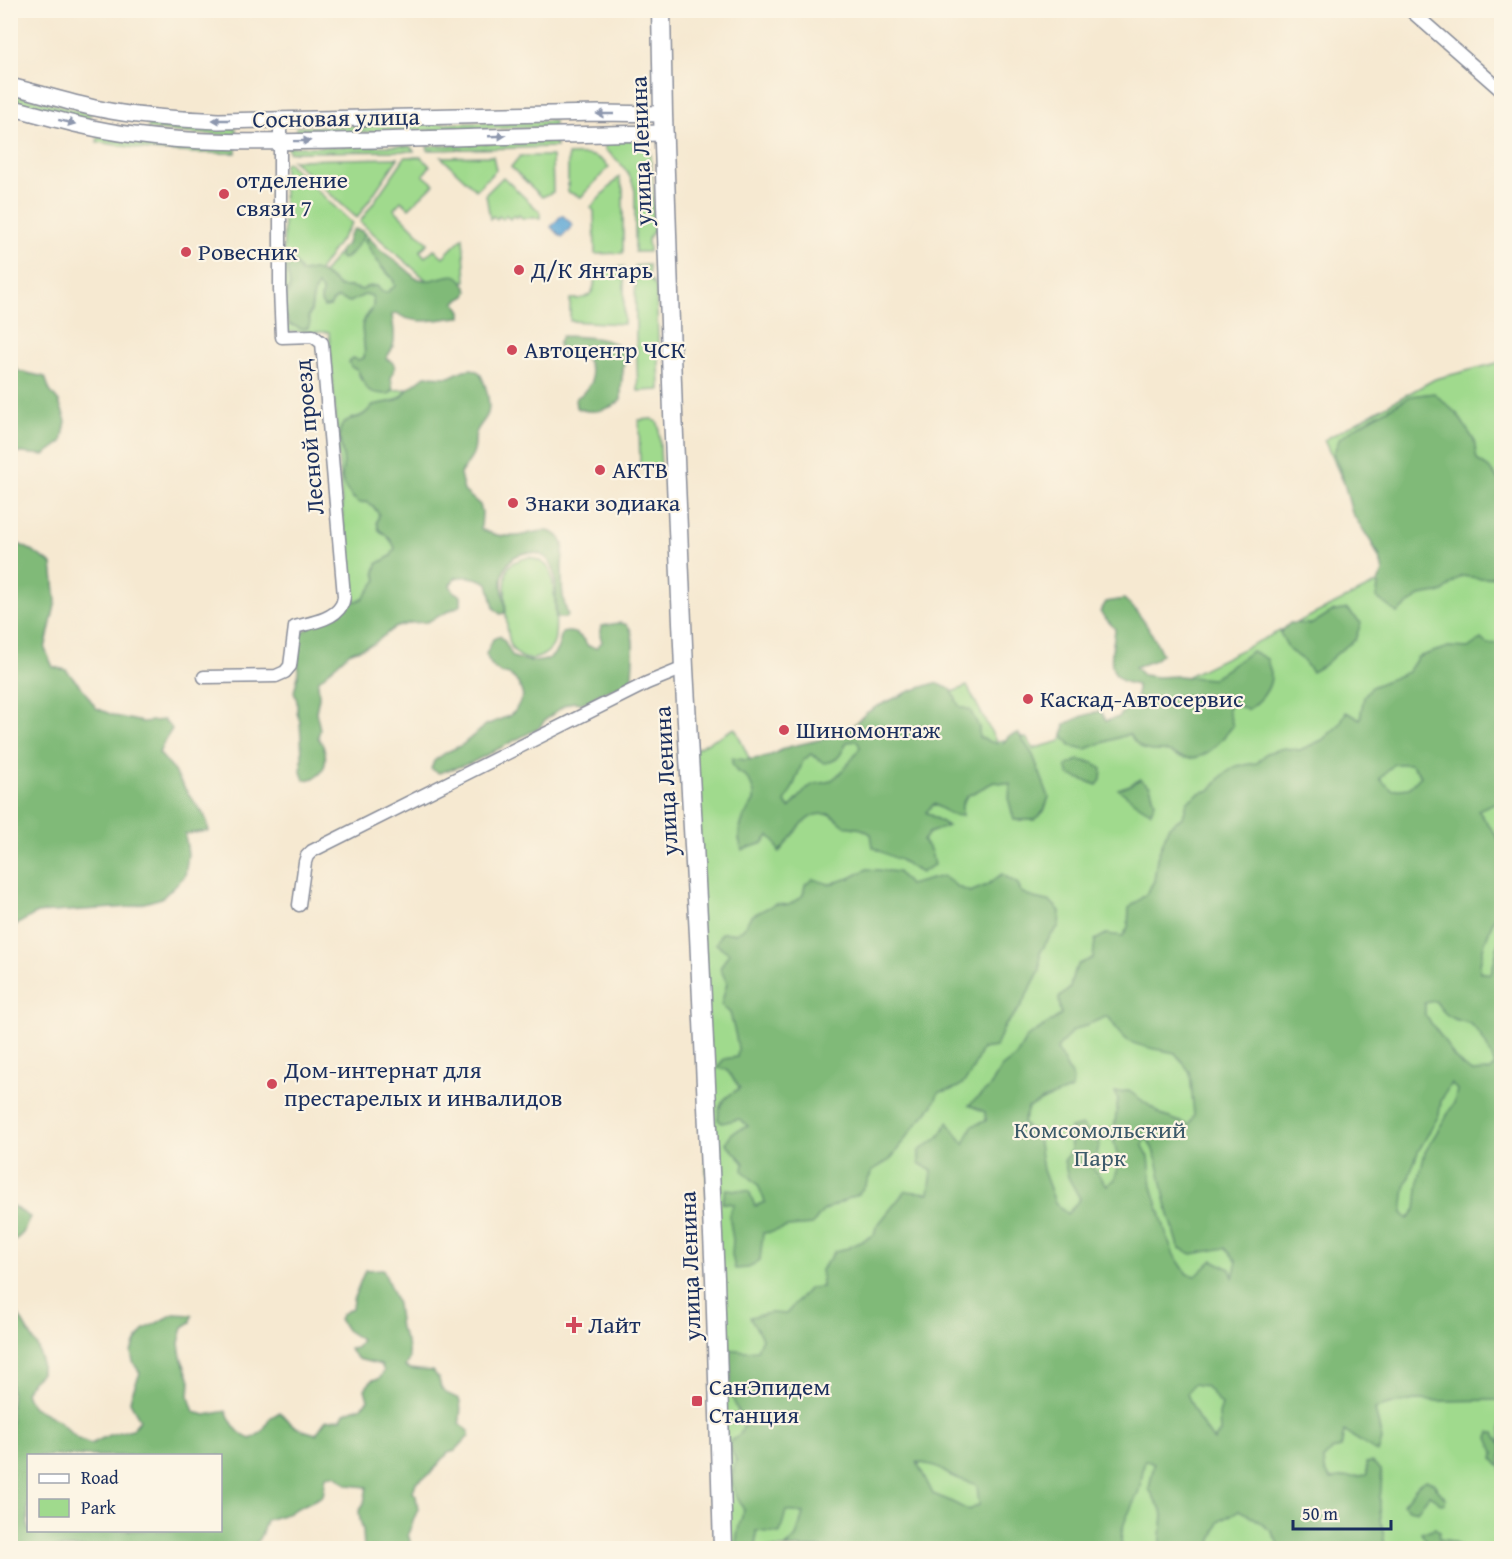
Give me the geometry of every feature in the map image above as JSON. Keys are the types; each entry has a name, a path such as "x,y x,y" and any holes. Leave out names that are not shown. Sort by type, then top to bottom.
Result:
{"main road":[{"name":"улица Ленина","path":"661,10 673,413 684,668 700,947 723,1548"}],"street":[{"path":"1410,10 1502,91"},
{"name":"Сосновая улица","path":"10,86 96,108 134,115 219,121 663,114"},
{"name":"Сосновая улица","path":"10,107 92,128 132,135 216,142 665,133"},
{"name":"Лесной проезд","path":"204,676 276,676 285,672 290,666 295,627 328,617 336,612 342,606 344,596 322,343 313,336 282,337 279,290 280,119"},
{"path":"299,905 305,862 312,851 647,683 684,668"}],"green space":[{"path":"10,93 91,114 89,120 11,101"},
{"path":"554,121 554,127 296,134 296,127"},
{"path":"149,123 236,128 236,135 148,129"},
{"path":"98,137 151,145 236,148 236,153 149,150 97,142"},
{"path":"630,140 647,145 651,156 654,230 648,239 649,252 635,252 633,184 624,168 605,150 605,141"},
{"path":"555,141 556,147 428,150 427,146"},
{"path":"410,146 414,151 289,152 288,147"},
{"path":"568,155 595,157 609,167 581,197 568,192"},
{"path":"493,156 496,170 476,190 441,157"},
{"path":"520,156 552,156 553,192 542,197 511,167"},
{"path":"405,157 421,157 430,166 423,175 434,184 409,208 401,201 394,209 428,243 420,251 425,257 434,249 443,257 463,237 466,281 430,283 360,222"},
{"path":"398,158 357,218 292,160"},
{"path":"287,162 352,223 283,323 284,164"},
{"path":"503,177 540,212 540,218 522,218 519,215 516,218 513,215 510,219 506,215 503,219 493,216 490,219 486,194"},
{"path":"619,177 623,189 623,253 595,254 594,211 591,207"},
{"path":"354,229 362,231 363,238 352,253 343,259 339,257 341,249 347,244 349,235"},
{"path":"362,231 370,239 367,238 365,242 394,283 395,286 386,293 377,286 366,287 362,290 340,287 323,274 341,249 339,253 347,258 349,256 363,238"},
{"path":"367,237 415,278 429,280 452,275 460,278 468,291 466,296 455,302 461,311 461,317 419,321 397,313 392,315 394,342 386,359 395,366 391,378 393,390 389,394 374,393 367,389 357,369 351,367 349,362 353,358 358,360 364,358 362,327 373,305 372,296 366,294 350,302 338,298 330,306 324,307 321,302 322,290 318,286 308,317 310,322 308,328 302,329 289,324 285,314 285,302 290,286 287,268 289,263 295,262 301,272 312,270 319,272 340,287 362,290 377,286 386,293 395,286 391,277 370,250 365,240"},
{"path":"649,265 649,278 656,287 660,390 638,391 635,266"},
{"path":"595,267 624,267 624,324 570,321 570,299 579,299 589,295 594,287"},
{"path":"318,285 322,290 321,302 330,306 338,298 350,302 366,294 372,296 373,305 362,327 365,354 364,358 358,360 357,369 361,380 389,394 393,390 408,389 401,397 373,405 364,414 352,418 339,434 344,459 342,476 352,498 367,503 376,510 379,514 377,522 379,530 395,548 391,556 377,564 375,572 377,580 368,592 363,598 354,601 349,601 329,332 285,332 289,324 302,329 311,312 314,290"},
{"path":"562,336 589,337 608,341 622,350 625,358 621,400 599,411 587,411 576,407 575,399 592,382 591,372 585,357 568,356 562,353 558,344"},
{"path":"10,355 18,371 45,377 50,391 59,402 66,421 62,442 44,455 11,452"},
{"name":"Комсомольский Парк","path":"1501,362 1501,1548 723,1548 688,753 735,728 756,773 967,686 996,741 1026,738 1035,750 1061,741 1063,735 1072,746 1153,709 1147,696 1388,578 1324,440 1435,379"},
{"path":"472,369 479,372 483,381 489,408 487,416 476,433 473,454 460,474 464,491 480,505 481,529 485,531 512,536 548,531 559,538 563,543 562,589 568,615 565,618 557,618 554,572 549,561 540,554 520,554 510,561 504,571 502,585 505,613 500,614 494,608 488,583 472,578 455,578 450,585 454,592 461,596 461,605 427,622 410,623 394,628 373,644 349,653 318,681 319,697 316,712 320,729 318,737 324,751 325,764 318,775 304,780 301,772 300,722 294,692 298,676 298,641 301,633 349,601 363,598 377,580 375,572 377,564 391,556 395,548 379,530 377,522 379,514 374,507 367,502 359,503 345,487 342,476 344,462 339,437 340,429 349,419 363,415 373,405 395,401 425,376 449,377"},
{"path":"1434,393 1458,415 1474,440 1477,460 1488,467 1501,483 1501,573 1486,578 1461,576 1443,592 1420,596 1397,613 1377,598 1378,582 1383,572 1379,554 1352,513 1341,472 1333,454 1340,438 1359,425 1411,396"},
{"path":"652,419 658,423 659,428 661,468 640,468 639,420"},
{"path":"10,540 52,564 56,601 45,649 53,667 66,670 96,708 115,716 142,722 164,720 172,729 159,753 205,816 209,831 185,834 188,854 185,876 162,898 130,907 37,913 16,925 11,922"},
{"path":"530,557 543,563 549,569 553,584 556,619 553,645 546,653 533,659 520,656 512,648 508,632 505,593 509,566 516,561"},
{"path":"1124,599 1146,625 1162,654 1155,660 1135,667 1143,675 1212,679 1252,651 1267,659 1271,680 1264,695 1247,710 1230,701 1228,710 1233,726 1207,753 1194,758 1183,758 1168,752 1149,751 1139,746 1129,734 1085,749 1071,746 1063,735 1065,724 1083,716 1100,711 1106,721 1119,717 1137,696 1137,685 1123,681 1114,671 1111,658 1115,629 1100,612 1106,602"},
{"path":"1347,609 1361,623 1355,640 1312,672 1301,658 1290,651 1280,633 1290,623 1312,624 1331,612"},
{"path":"618,623 627,625 632,634 632,679 590,700 565,705 545,720 539,728 471,763 439,773 431,769 434,761 462,745 486,725 509,716 515,711 523,696 516,680 496,670 488,660 486,654 493,639 500,636 513,657 538,661 550,658 555,653 562,633 574,633 580,636 588,646 596,648 602,642 600,635 602,626"},
{"path":"1481,639 1487,644 1501,643 1501,806 1494,803 1478,810 1502,847 1501,892 1480,964 1480,972 1491,974 1501,933 1501,1400 1415,1400 1375,1409 1382,1440 1378,1453 1344,1431 1341,1448 1331,1450 1324,1459 1325,1471 1331,1479 1367,1475 1366,1463 1372,1462 1381,1470 1380,1509 1385,1548 1281,1548 1271,1531 1239,1510 1219,1522 1209,1548 1160,1548 1163,1514 1149,1489 1154,1464 1145,1460 1139,1489 1123,1527 1122,1548 785,1548 796,1537 803,1513 786,1511 780,1533 756,1531 756,1548 735,1548 744,1510 732,1486 736,1460 728,1444 740,1434 744,1426 730,1392 724,1364 727,1349 757,1350 762,1338 750,1317 770,1313 786,1314 809,1288 822,1287 821,1270 835,1251 848,1248 874,1235 876,1227 905,1191 929,1193 932,1171 919,1163 919,1151 939,1137 948,1122 964,1144 972,1126 986,1121 985,1112 969,1105 990,1087 1001,1068 1016,1056 1027,1037 1061,1015 1059,998 1070,988 1073,974 1079,964 1093,958 1095,940 1106,934 1123,936 1128,927 1129,908 1146,894 1154,881 1157,858 1169,826 1183,817 1187,802 1199,793 1210,790 1223,775 1236,766 1257,763 1267,753 1284,748 1300,750 1322,740 1339,725 1346,712 1360,719 1364,696 1371,687 1408,672 1418,657 1448,647 1468,648","holes":["1394,764 1411,764 1421,776 1409,788 1392,790 1380,779","1435,1001 1449,1017 1470,1024 1482,1038 1495,1065 1489,1071 1472,1072 1463,1066 1454,1057 1425,1015 1425,1003","1108,1016 1127,1040 1175,1053 1190,1072 1194,1115 1189,1125 1164,1116 1129,1091 1115,1092 1118,1099 1113,1138 1119,1162 1115,1179 1107,1185 1092,1167 1100,1144 1082,1125 1070,1128 1071,1151 1064,1161 1068,1177 1080,1199 1067,1214 1055,1202 1043,1170 1038,1137 1023,1123 1028,1108 1072,1089 1073,1079 1057,1049 1072,1031","1451,1083 1457,1090 1454,1103 1425,1152 1416,1209 1408,1219 1402,1213 1405,1188 1418,1152 1439,1115 1441,1101","1146,1136 1158,1164 1179,1248 1192,1254 1225,1248 1237,1261 1233,1277 1230,1269 1213,1260 1196,1276 1187,1274 1173,1253 1166,1233 1152,1186 1149,1157 1143,1146","1193,1384 1205,1386 1222,1405 1219,1414 1220,1432 1214,1441 1199,1420 1187,1394","917,1462 935,1466 951,1476 977,1485 979,1505 968,1510 933,1494"]},
{"path":"935,683 951,689 959,706 970,710 979,727 979,737 991,742 1002,744 1009,736 1018,733 1033,755 1049,797 1044,811 1035,820 1014,820 1009,801 1010,784 994,782 967,796 962,804 962,816 952,815 934,804 926,812 948,826 929,833 923,841 931,851 934,865 921,873 873,847 871,834 862,829 845,826 830,814 810,818 800,826 779,852 774,840 769,836 763,843 742,850 739,839 740,828 744,816 754,801 754,793 750,782 744,775 737,772 732,764 732,758 746,760 767,757 788,747 832,737 848,730 876,707 910,691","holes":["857,741 860,747 836,777 827,782 811,785 789,808 785,802 803,761 811,754 824,763 836,759 847,742"]},
{"path":"1078,760 1094,763 1102,769 1101,780 1097,785 1069,775 1066,766"},
{"path":"1140,779 1150,786 1155,802 1151,812 1118,789"},
{"path":"867,869 898,872 909,885 943,876 958,887 970,892 987,885 1002,874 1018,884 1021,892 1051,902 1060,911 1059,926 1040,953 1040,970 1020,1008 1004,1027 996,1047 982,1049 970,1075 963,1084 954,1089 939,1092 933,1105 890,1160 873,1170 858,1194 823,1211 812,1225 788,1227 763,1233 760,1260 748,1268 735,1269 729,1214 734,1204 722,1203 726,1189 749,1191 755,1206 765,1202 758,1185 743,1171 744,1163 726,1143 732,1133 748,1126 739,1119 722,1123 718,1120 723,1101 740,1088 726,1069 717,1068 724,1059 737,1057 738,1049 730,1013 721,1005 727,983 720,968 729,953 716,944 721,933 735,933 743,929 751,916 775,904 789,905 803,895 805,885 813,879 829,884 850,878"},
{"path":"11,1205 30,1217 23,1233 11,1244"},
{"path":"383,1269 397,1304 400,1328 407,1343 409,1359 405,1367 433,1371 439,1379 441,1388 459,1399 460,1424 469,1431 469,1436 455,1451 448,1453 430,1474 416,1482 413,1492 418,1509 408,1534 412,1548 364,1548 359,1511 364,1503 367,1487 348,1485 336,1475 326,1476 323,1496 283,1515 266,1520 254,1548 11,1548 11,1303 37,1346 41,1358 41,1373 25,1392 27,1398 33,1407 58,1420 78,1439 91,1444 109,1435 132,1429 140,1420 130,1402 140,1373 133,1362 131,1352 145,1329 174,1314 192,1315 191,1322 183,1327 179,1343 181,1357 190,1380 189,1397 194,1412 206,1415 226,1411 239,1432 251,1439 262,1432 270,1418 280,1412 296,1427 316,1434 326,1420 341,1419 344,1413 360,1407 368,1400 365,1389 372,1380 380,1378 384,1371 381,1365 358,1359 349,1349 356,1348 361,1340 346,1330 339,1319 342,1314 352,1308 365,1270"},
{"path":"1490,1433 1495,1433 1501,1444 1501,1466 1493,1459 1494,1452 1488,1438"},
{"path":"1425,1480 1434,1483 1446,1499 1445,1503 1441,1504 1429,1495 1417,1511 1409,1509 1403,1504"},
{"path":"1435,1528 1440,1532 1439,1539 1453,1541 1462,1548 1413,1548 1423,1545 1426,1541 1421,1533"}],"water":[{"path":"562,215 573,225 562,237 551,227"}],"place":[{"name":"отделение связи 7","path":"224,194"},
{"name":"Ровесник","path":"186,252"},
{"name":"Д/К Янтарь","path":"519,270"},
{"name":"Автоцентр ЧСК","path":"512,350"},
{"name":"АКТВ","path":"600,470"},
{"name":"Знаки зодиака","path":"513,503"},
{"name":"Каскад-Автосервис","path":"1028,699"},
{"name":"Шиномонтаж","path":"784,730"},
{"name":"Дом-интернат для престарелых и инвалидов","path":"272,1084"},
{"name":"Лайт","path":"574,1325"},
{"name":"СанЭпидем Станция","path":"697,1401"}]}
